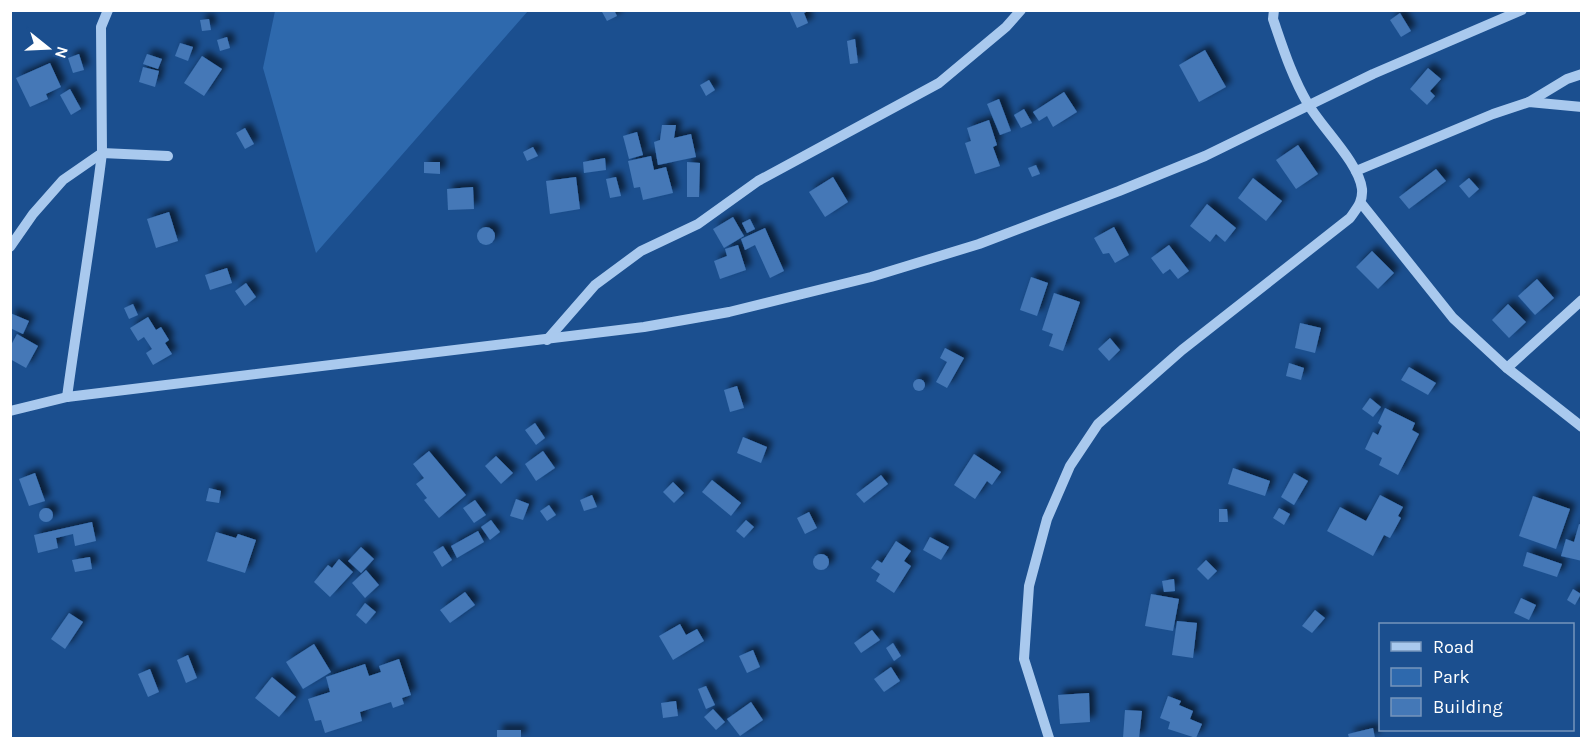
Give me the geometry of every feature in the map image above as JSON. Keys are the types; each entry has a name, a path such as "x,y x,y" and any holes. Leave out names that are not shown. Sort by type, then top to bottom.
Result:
{"street":[{"path":"67,398 102,153 101,27 108,10"},
{"path":"547,340 595,285 641,251 698,224 758,181 939,83 1006,27 1021,10"},
{"path":"1049,738 1024,659 1029,586 1047,519 1070,466 1098,424 1182,350 1350,218 1361,203 1362,188 1356,171 1309,106 1294,78 1273,19 1274,10"},
{"path":"10,411 67,398 644,327 729,312 871,277 979,244 1141,183 1205,156 1373,74 1522,10"},
{"path":"1356,171 1493,114 1529,102 1567,79 1581,74"},
{"path":"1529,102 1581,107"},
{"path":"10,247 33,214 63,180 102,153 168,156"},
{"path":"1361,203 1453,318 1507,368 1581,428"},
{"path":"1507,368 1581,300"}],"green space":[{"path":"275,10 528,11 316,253 263,68"}],"building":[{"path":"601,10 614,10 617,16 607,21"},
{"path":"789,10 810,10 804,13 808,23 797,28"},
{"path":"1400,13 1411,31 1401,37 1390,20"},
{"path":"209,19 211,30 202,31 200,20"},
{"path":"227,37 230,48 220,51 217,40"},
{"path":"855,39 858,63 850,64 847,41"},
{"path":"180,43 193,47 188,61 175,56"},
{"path":"1205,50 1226,87 1199,102 1179,65"},
{"path":"79,54 84,70 73,73 68,58"},
{"path":"147,54 162,59 158,69 143,64"},
{"path":"202,56 222,69 204,96 184,83"},
{"path":"50,63 61,87 46,94 48,99 30,107 16,78"},
{"path":"143,67 159,71 155,87 139,82"},
{"path":"1428,68 1441,79 1430,91 1435,96 1427,105 1410,89"},
{"path":"709,80 715,90 706,96 700,85"},
{"path":"70,89 81,109 71,115 60,95"},
{"path":"1064,92 1077,112 1053,127 1047,116 1039,121 1033,112"},
{"path":"999,99 1011,131 1000,135 987,104"},
{"path":"1024,109 1032,123 1021,128 1014,115"},
{"path":"989,120 997,145 993,147 1000,166 975,174 965,143 971,141 967,128"},
{"path":"662,125 676,125 674,138 691,134 696,157 658,165 654,142 660,140"},
{"path":"245,128 254,144 245,149 236,133"},
{"path":"637,132 643,155 629,159 623,136"},
{"path":"1298,145 1318,174 1296,189 1276,160"},
{"path":"533,147 538,156 527,161 523,152"},
{"path":"651,156 654,170 666,167 673,193 643,200 640,187 634,188 628,161"},
{"path":"605,158 606,170 584,173 583,162"},
{"path":"424,162 440,162 440,174 424,173"},
{"path":"687,162 700,163 699,197 687,197"},
{"path":"1036,165 1040,174 1032,177 1028,168"},
{"path":"1436,169 1446,181 1409,209 1399,197"},
{"path":"576,177 580,209 550,214 546,181"},
{"path":"616,177 621,196 610,198 606,179"},
{"path":"833,177 848,202 825,217 809,192"},
{"path":"1253,178 1282,201 1266,221 1238,198"},
{"path":"1469,178 1479,189 1469,198 1459,186"},
{"path":"473,187 474,209 448,210 447,189"},
{"path":"1207,204 1236,228 1225,242 1216,234 1210,242 1190,226"},
{"path":"169,212 178,241 156,248 147,219"},
{"path":"733,217 744,236 724,248 713,229"},
{"path":"750,219 755,229 747,233 742,223"},
{"path":"486,227 492,230 495,236 492,242 486,245 480,242 477,236 480,230"},
{"path":"1114,227 1129,255 1115,263 1109,253 1103,254 1094,238"},
{"path":"765,228 784,271 770,278 755,245 745,250 741,239"},
{"path":"738,245 746,270 720,279 714,261 727,256 725,249"},
{"path":"1169,245 1189,271 1178,279 1170,269 1163,274 1151,258"},
{"path":"1372,251 1394,273 1378,289 1356,267"},
{"path":"227,268 232,283 210,290 205,275"},
{"path":"1031,277 1048,283 1037,316 1020,310"},
{"path":"1537,279 1554,298 1535,315 1518,296"},
{"path":"246,283 256,297 245,306 235,291"},
{"path":"1054,293 1080,302 1063,351 1049,346 1053,334 1042,330"},
{"path":"133,304 138,315 129,319 124,308"},
{"path":"1508,304 1526,322 1509,338 1492,320"},
{"path":"10,313 29,321 23,334 10,328"},
{"path":"148,317 156,330 161,327 169,340 165,343 172,354 153,365 146,353 152,349 144,337 138,341 130,328"},
{"path":"1300,323 1321,328 1315,353 1295,348"},
{"path":"17,334 38,346 26,368 10,359 10,347"},
{"path":"1110,338 1120,350 1109,361 1098,349"},
{"path":"945,348 964,358 947,388 936,382 947,362 940,358"},
{"path":"1289,363 1304,368 1301,380 1286,376"},
{"path":"1409,367 1436,383 1428,395 1401,380"},
{"path":"919,379 925,385 919,391 913,385"},
{"path":"737,386 744,408 730,412 724,390"},
{"path":"1370,398 1381,407 1373,417 1362,409"},
{"path":"1385,408 1415,423 1412,430 1419,434 1398,475 1379,465 1382,458 1365,449 1373,432 1378,435 1382,426 1378,423"},
{"path":"535,423 545,438 536,445 525,430"},
{"path":"743,437 767,447 761,463 737,453"},
{"path":"429,451 466,495 439,518 424,500 427,498 416,484 424,478 413,464"},
{"path":"543,451 555,468 536,481 525,464"},
{"path":"974,454 1001,472 992,485 987,481 975,499 954,485"},
{"path":"496,456 513,473 501,484 485,466"},
{"path":"1233,468 1270,481 1265,496 1228,484"},
{"path":"35,473 45,501 29,506 19,479"},
{"path":"1294,473 1308,481 1294,505 1281,497"},
{"path":"881,475 888,484 864,503 856,494"},
{"path":"712,480 741,503 731,516 702,492"},
{"path":"673,482 684,493 674,503 663,492"},
{"path":"209,488 221,491 219,503 206,501"},
{"path":"592,495 597,507 584,511 580,500"},
{"path":"1380,495 1403,507 1398,516 1401,518 1390,538 1384,535 1373,556 1327,531 1340,507 1366,521"},
{"path":"1533,496 1570,509 1556,549 1519,536"},
{"path":"516,499 529,504 523,520 510,516"},
{"path":"475,500 486,515 474,523 463,508"},
{"path":"549,505 556,515 547,521 540,511"},
{"path":"43,508 49,508 53,515 49,522 43,522 39,518 39,512"},
{"path":"1279,508 1290,514 1284,525 1273,518"},
{"path":"1219,509 1227,509 1228,522 1219,522"},
{"path":"809,512 817,528 805,534 797,518"},
{"path":"491,520 500,532 490,540 481,527"},
{"path":"746,520 754,527 744,538 736,531"},
{"path":"92,522 96,541 75,546 73,534 56,538 58,548 38,553 34,535"},
{"path":"1579,524 1582,525 1582,561 1561,556 1566,539 1574,542"},
{"path":"478,531 484,542 457,558 451,546"},
{"path":"216,532 236,538 238,534 256,540 245,573 207,561"},
{"path":"930,537 949,547 941,560 923,550"},
{"path":"896,541 911,551 904,561 911,566 894,593 876,581 880,574 871,568 877,560 882,563"},
{"path":"443,546 452,560 442,567 433,552"},
{"path":"361,547 374,559 361,573 348,561"},
{"path":"1527,552 1562,564 1557,577 1523,566"},
{"path":"818,554 824,554 829,562 827,568 818,570 813,565 813,559"},
{"path":"90,557 92,569 75,572 72,560"},
{"path":"339,559 353,572 330,597 314,582 328,565 332,568"},
{"path":"1206,560 1217,571 1208,580 1197,569"},
{"path":"366,570 379,585 365,598 352,583"},
{"path":"1174,579 1175,591 1164,592 1162,581"},
{"path":"1573,589 1581,594 1575,605 1567,600"},
{"path":"465,592 475,605 450,623 440,610"},
{"path":"1151,594 1179,599 1173,631 1145,626"},
{"path":"1521,598 1536,605 1529,620 1514,613"},
{"path":"365,603 376,612 366,624 356,615"},
{"path":"1315,610 1325,618 1312,633 1302,626"},
{"path":"69,613 83,622 65,649 51,639"},
{"path":"1177,621 1197,623 1193,658 1172,655"},
{"path":"680,624 686,635 697,629 704,641 673,660 659,636"},
{"path":"872,630 880,640 861,653 854,643"},
{"path":"893,643 901,656 894,661 886,648"},
{"path":"314,644 331,672 303,689 286,662"},
{"path":"753,650 760,667 747,673 739,656"},
{"path":"188,655 197,678 186,683 177,660"},
{"path":"399,659 411,695 402,698 404,704 393,708 391,702 360,712 362,721 325,733 321,720 315,721 308,699 330,692 326,677 365,664 369,676 381,672 379,666"},
{"path":"891,667 900,681 884,692 874,679"},
{"path":"150,669 159,692 148,697 138,674"},
{"path":"272,677 296,697 279,717 255,698"},
{"path":"706,686 715,705 706,709 698,689"},
{"path":"1089,693 1090,722 1060,724 1058,695"},
{"path":"1168,696 1181,701 1179,705 1193,711 1190,719 1202,724 1196,738 1168,729 1170,722 1160,718"},
{"path":"676,701 678,716 663,718 661,703"},
{"path":"751,702 763,720 740,736 727,719"},
{"path":"713,709 725,722 716,730 704,717"},
{"path":"1125,710 1142,711 1139,738 1123,738"},
{"path":"1373,728 1375,738 1349,738 1348,734"},
{"path":"497,730 521,730 521,738 497,738"}]}
